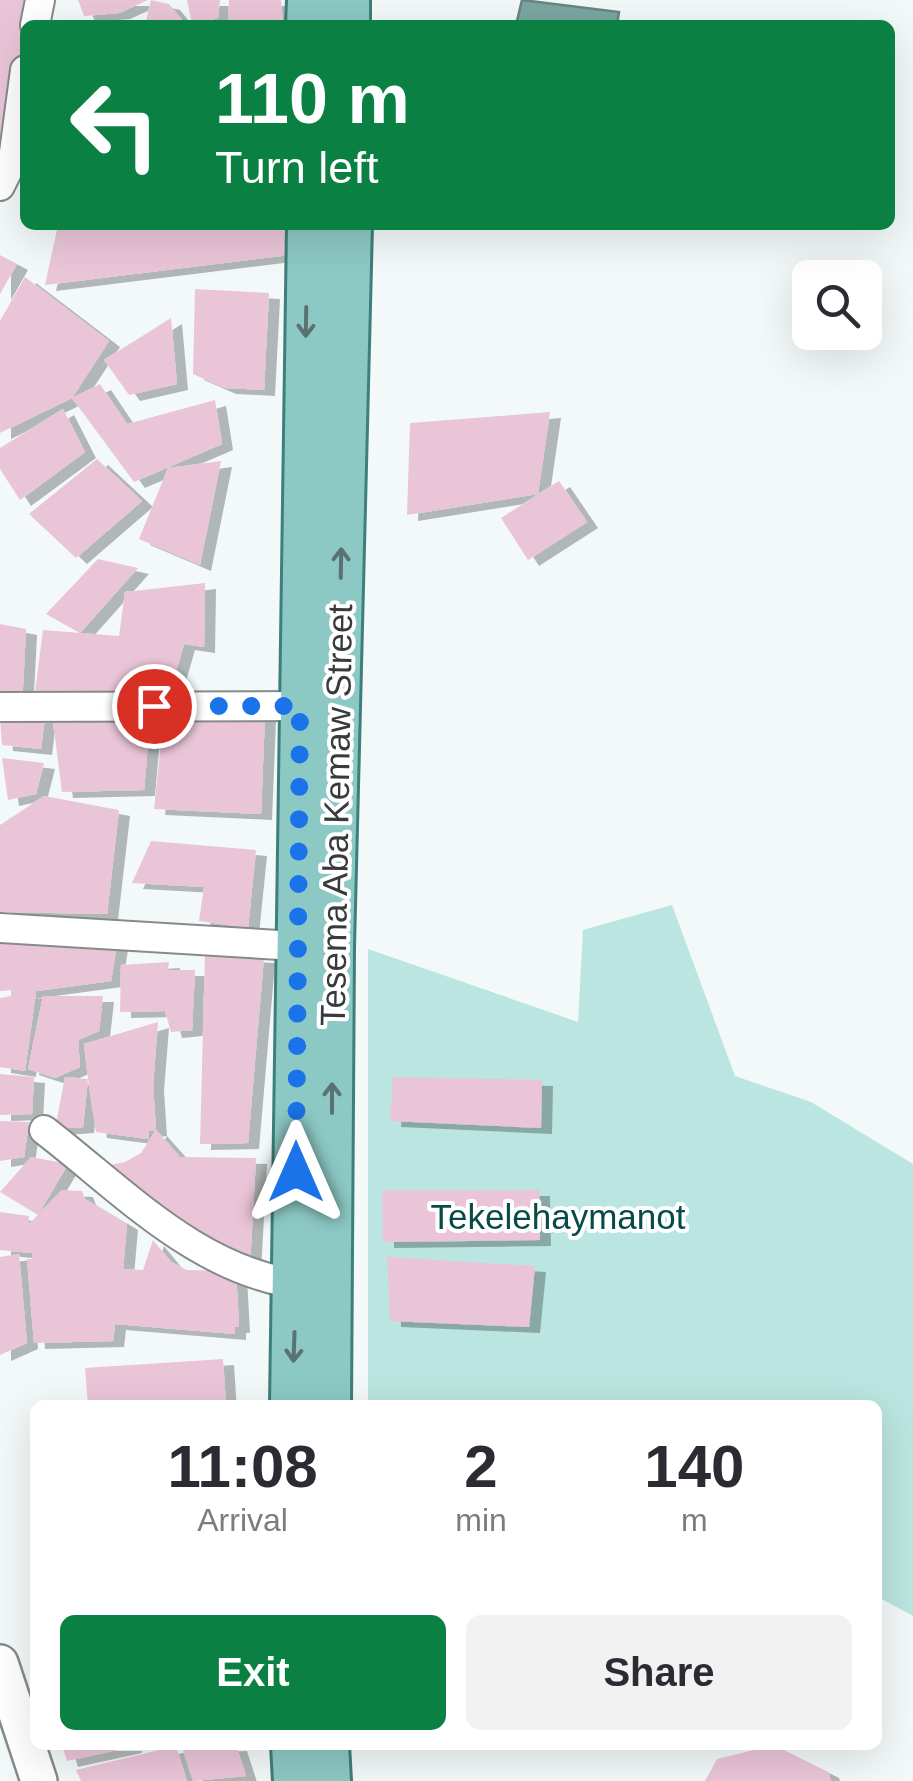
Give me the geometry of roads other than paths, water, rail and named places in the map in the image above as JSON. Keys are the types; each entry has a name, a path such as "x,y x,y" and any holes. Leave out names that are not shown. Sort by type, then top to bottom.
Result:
{"main road":[{"name":"Tesema Aba Kemaw Street","path":"308,230 300,706 314,947"},
{"name":"Tesema Aba Kemaw Street","path":"328,1400 315,1286 314,947 350,230"},
{"name":"Tesema Aba Kemaw Street","path":"293,1400 315,1286"}],"street":[{"path":"0,186 13,160 20,108"},
{"path":"0,707 300,706"},
{"path":"0,928 314,947"},
{"path":"44,1130 186,1242 236,1271 315,1286"},
{"path":"0,1663 39,1781"}],"park label":[{"name":"Tekelehaymanot","path":"558,1216"}]}
